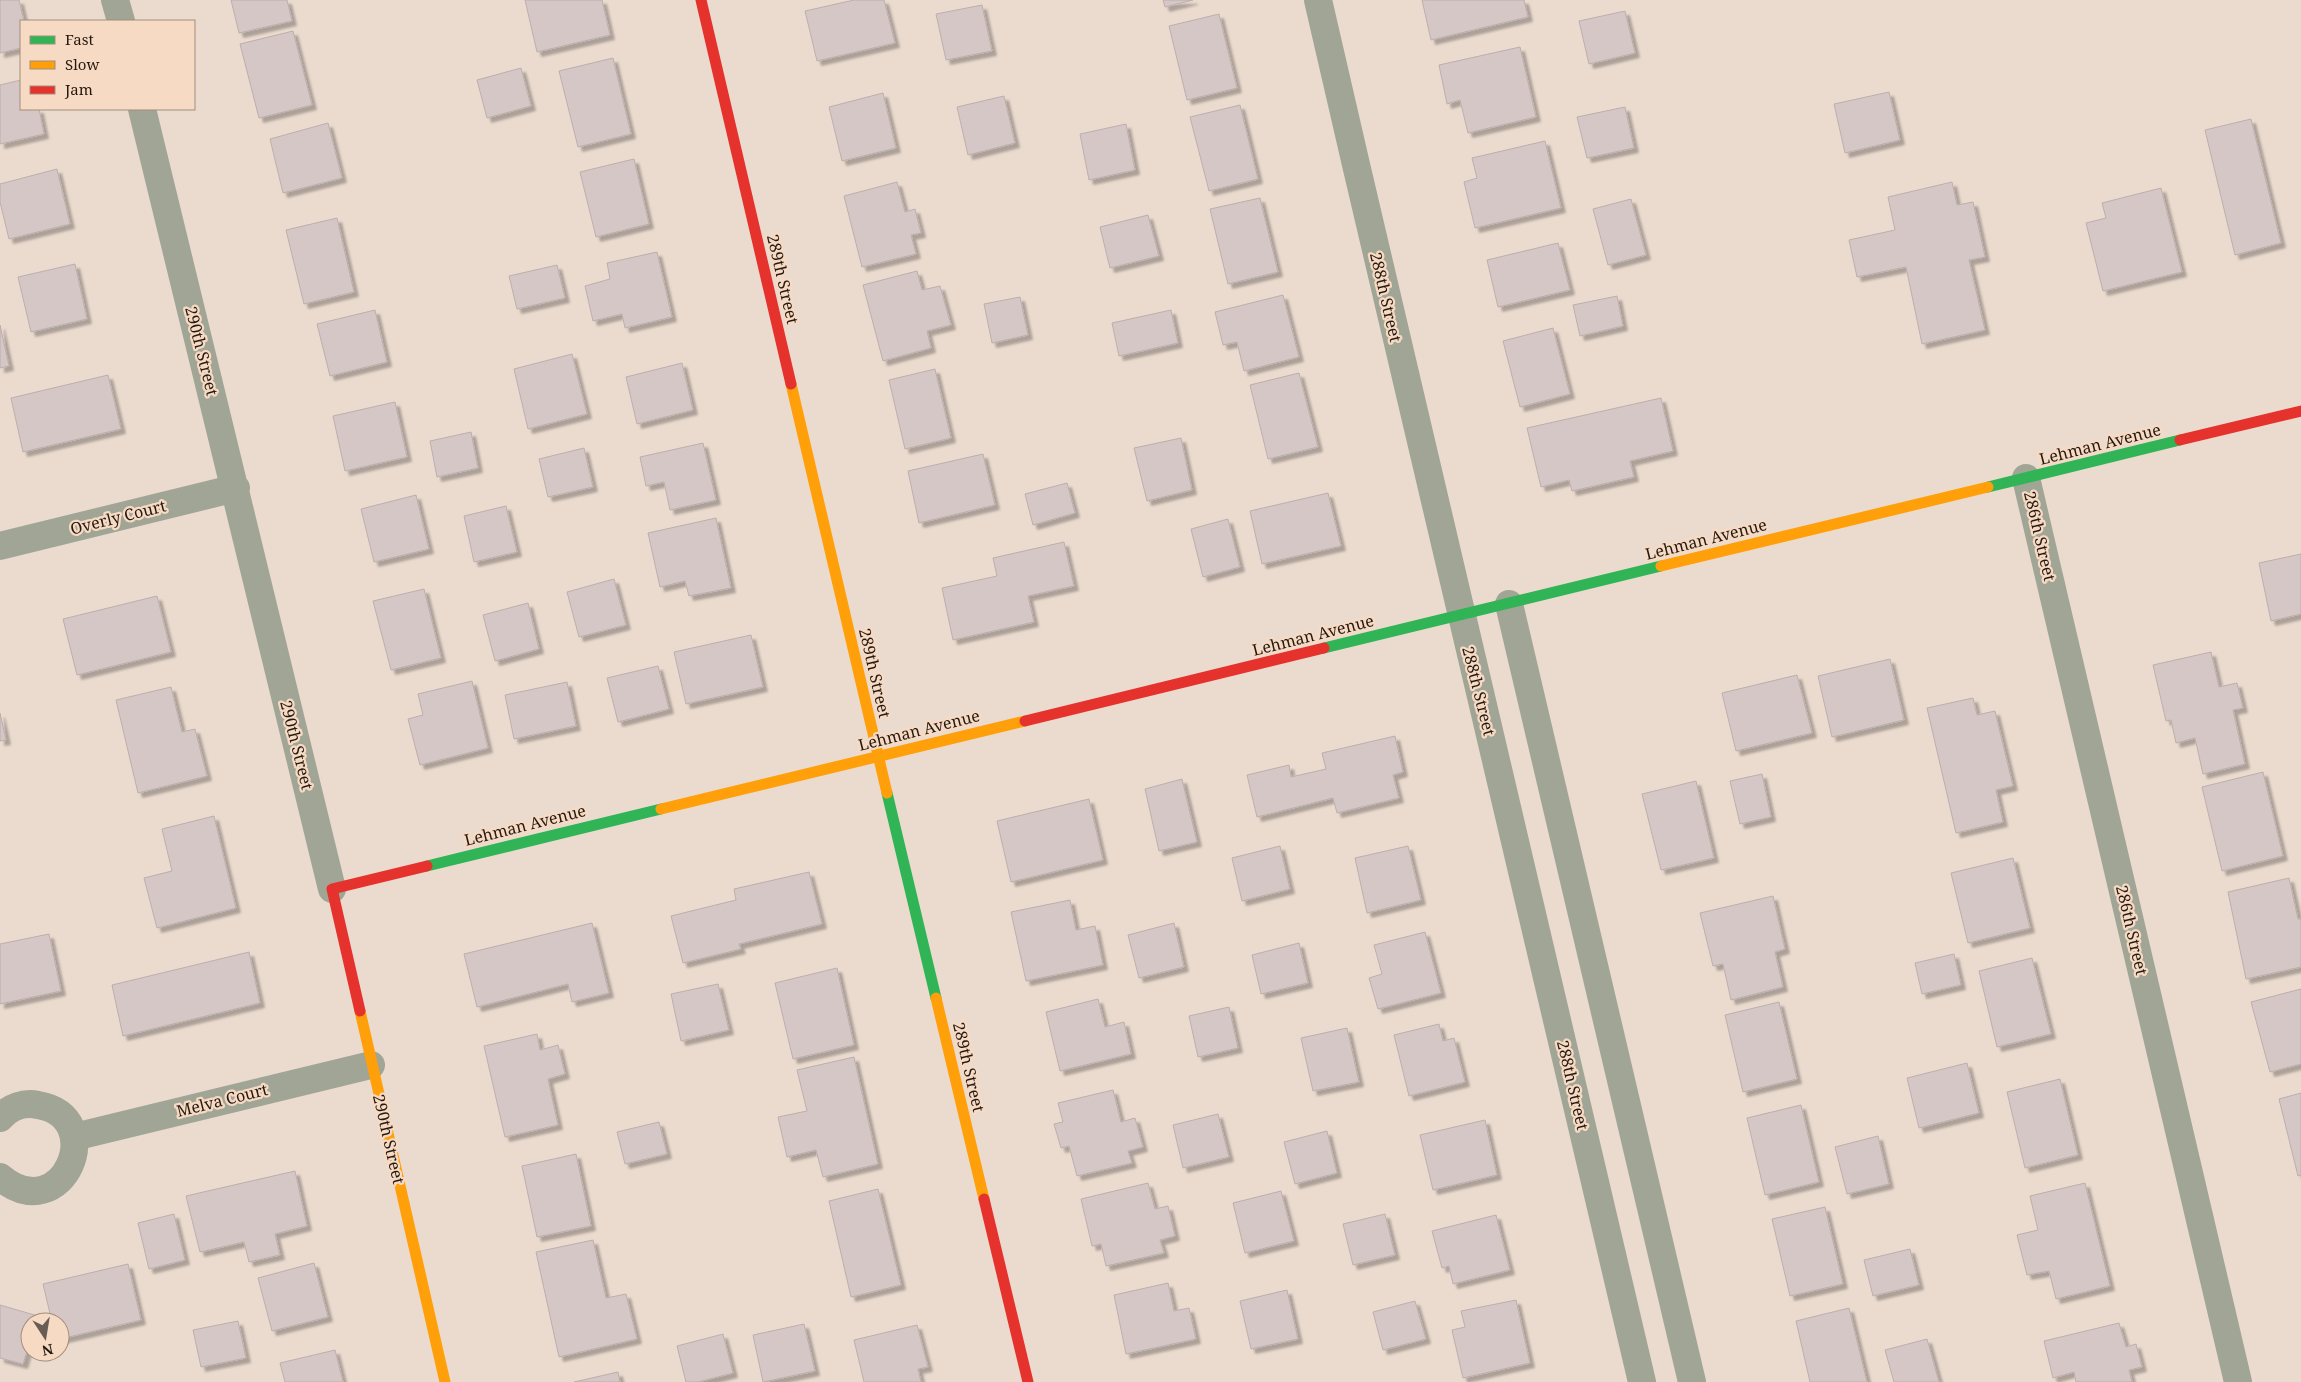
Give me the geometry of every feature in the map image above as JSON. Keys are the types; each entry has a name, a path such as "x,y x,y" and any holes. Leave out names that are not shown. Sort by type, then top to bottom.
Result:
{"street":[{"path":"115,0 120,20"},
{"name":"289th Street","path":"701,0 878,756 1028,1382"},
{"name":"288th Street","path":"1318,0 1460,616 1498,765 1642,1382"},
{"name":"290th Street","path":"142,110 236,488 332,888 445,1382"},
{"name":"Lehman Avenue","path":"332,888 2301,411"},
{"name":"286th Street","path":"2026,478 2238,1382"},
{"name":"Overly Court","path":"0,546 236,488"},
{"path":"1509,604 1692,1382"},
{"name":"Melva Court","path":"74,1137 371,1065"},
{"path":"0,1118 18,1106 32,1104 46,1106 63,1118 74,1137 75,1151 71,1165 63,1177 52,1186 38,1190 23,1190 9,1185 0,1178"}],"building":[{"path":"0,0 19,0 24,20 20,20 20,48 0,53"},
{"path":"231,0 287,0 292,21 239,33"},
{"path":"525,0 602,0 610,35 537,52"},
{"path":"854,0 884,0 895,43 817,61 805,11"},
{"path":"1163,0 1193,0 1165,7"},
{"path":"1422,0 1524,0 1528,17 1431,40"},
{"path":"982,5 992,51 946,60 936,14"},
{"path":"1625,11 1635,53 1589,64 1579,21"},
{"path":"1219,14 1237,88 1187,100 1169,26"},
{"path":"293,31 312,105 259,118 240,44"},
{"path":"1520,47 1536,117 1468,133 1460,100 1447,104 1439,65"},
{"path":"613,58 631,134 578,147 559,71"},
{"path":"521,68 531,106 487,118 477,80"},
{"path":"20,80 20,110 39,110 44,134 0,144 0,85"},
{"path":"1889,92 1900,140 1845,153 1834,104"},
{"path":"883,93 896,148 842,161 829,107"},
{"path":"1004,96 1015,143 968,155 957,107"},
{"path":"1240,105 1258,179 1209,191 1190,117"},
{"path":"1625,107 1634,148 1587,158 1577,117"},
{"path":"2251,119 2281,243 2235,255 2205,130"},
{"path":"328,123 342,178 283,193 270,139"},
{"path":"1126,124 1135,170 1089,180 1080,134"},
{"path":"1545,141 1561,208 1475,228 1464,182 1477,178 1472,158"},
{"path":"634,159 649,224 596,237 580,172"},
{"path":"57,169 70,224 9,239 0,202 0,184"},
{"path":"897,182 905,212 915,209 921,233 911,235 916,254 862,267 844,196"},
{"path":"1952,182 1957,205 1973,202 1985,257 1969,260 1985,330 1922,344 1906,267 1857,277 1849,240 1895,230 1888,197"},
{"path":"2161,188 2182,272 2103,291 2086,223 2106,218 2102,203"},
{"path":"1260,198 1278,272 1228,284 1210,209"},
{"path":"1631,199 1646,255 1608,265 1593,209"},
{"path":"1148,215 1159,256 1110,268 1100,227"},
{"path":"337,218 354,292 304,304 286,230"},
{"path":"1558,243 1570,290 1498,307 1487,260"},
{"path":"657,252 672,317 625,328 622,314 593,321 585,286 610,279 607,263"},
{"path":"75,264 87,319 31,332 18,277"},
{"path":"557,265 565,298 517,309 509,276"},
{"path":"917,271 922,290 940,286 951,325 927,331 931,348 883,361 863,285"},
{"path":"1283,295 1299,357 1244,371 1237,342 1223,345 1215,312"},
{"path":"1617,296 1623,326 1580,336 1573,305"},
{"path":"1020,297 1028,335 992,343 984,304"},
{"path":"375,310 387,362 330,376 317,324"},
{"path":"1171,310 1178,343 1119,356 1112,323"},
{"path":"0,325 9,366 0,368"},
{"path":"1553,328 1570,394 1520,407 1503,341"},
{"path":"572,354 587,414 528,429 514,369"},
{"path":"682,363 693,410 637,424 626,377"},
{"path":"935,369 951,438 905,449 889,380"},
{"path":"1299,373 1318,447 1268,459 1250,385"},
{"path":"108,375 121,429 23,452 11,398"},
{"path":"1661,398 1673,451 1630,461 1634,477 1572,491 1569,480 1541,487 1527,428"},
{"path":"395,402 407,457 345,471 333,416"},
{"path":"471,432 478,468 437,477 430,441"},
{"path":"1181,438 1192,490 1147,501 1134,448"},
{"path":"703,443 716,500 670,510 664,482 646,486 640,457"},
{"path":"584,448 593,487 548,497 539,459"},
{"path":"983,454 995,505 919,523 908,471"},
{"path":"1067,483 1075,513 1033,525 1025,494"},
{"path":"1328,493 1341,546 1262,564 1250,511"},
{"path":"416,495 429,549 374,562 361,509"},
{"path":"506,506 517,552 474,562 464,516"},
{"path":"716,518 731,588 689,596 685,581 660,587 648,533"},
{"path":"1228,519 1240,567 1203,577 1191,529"},
{"path":"1064,542 1074,586 1028,596 1034,622 953,640 942,588 997,576 993,558"},
{"path":"2301,554 2301,614 2271,621 2259,563"},
{"path":"614,579 626,625 579,637 567,592"},
{"path":"424,589 441,658 391,670 373,601"},
{"path":"157,596 171,652 77,675 63,619"},
{"path":"528,603 539,649 495,661 483,615"},
{"path":"751,635 763,687 686,704 674,652"},
{"path":"2211,652 2219,687 2237,683 2243,708 2233,710 2245,764 2203,774 2195,738 2176,743 2171,720 2166,721 2153,665"},
{"path":"1890,659 1904,720 1832,737 1818,676"},
{"path":"658,666 669,709 618,722 607,678"},
{"path":"1797,675 1812,733 1736,751 1722,693"},
{"path":"472,681 488,748 420,765 408,719 423,715 418,694"},
{"path":"567,682 576,726 514,739 505,695"},
{"path":"171,687 182,732 195,729 207,776 138,793 116,700"},
{"path":"1973,698 1977,715 1995,711 2013,786 1996,790 2003,822 1956,833 1927,708"},
{"path":"0,713 6,740 0,741"},
{"path":"1395,736 1403,772 1393,775 1399,798 1337,813 1333,798 1257,817 1247,775 1289,765 1291,777 1326,769 1322,753"},
{"path":"2263,772 2283,856 2222,871 2202,787"},
{"path":"1762,774 1771,817 1740,824 1730,781"},
{"path":"1182,779 1197,842 1159,851 1145,789"},
{"path":"1696,781 1714,858 1661,870 1642,794"},
{"path":"1089,799 1103,860 1011,882 997,821"},
{"path":"214,816 236,908 157,928 144,878 172,871 162,829"},
{"path":"1280,846 1290,889 1242,901 1232,858"},
{"path":"1408,846 1421,900 1367,913 1355,858"},
{"path":"2013,858 2030,928 1968,943 1951,873"},
{"path":"809,872 822,924 739,944 741,949 683,963 671,916 736,900 734,889"},
{"path":"2289,878 2298,919 2301,919 2301,967 2246,979 2228,892"},
{"path":"1773,896 1785,949 1775,952 1783,987 1731,1000 1723,964 1713,966 1700,913"},
{"path":"1070,900 1076,930 1095,926 1103,965 1026,981 1011,912"},
{"path":"592,923 609,993 572,1002 568,984 477,1007 464,954"},
{"path":"1174,923 1184,967 1139,978 1128,935"},
{"path":"1425,932 1441,993 1378,1009 1369,978 1382,974 1374,945"},
{"path":"49,934 61,991 0,1004 0,944"},
{"path":"1299,943 1308,983 1261,994 1252,955"},
{"path":"249,952 260,1003 123,1036 112,985"},
{"path":"1954,954 1961,985 1922,994 1915,963"},
{"path":"2032,958 2051,1034 1997,1047 1979,971"},
{"path":"837,968 854,1045 793,1059 775,983"},
{"path":"718,984 729,1030 681,1041 671,994"},
{"path":"2301,989 2301,1064 2270,1072 2251,1002"},
{"path":"1098,999 1105,1027 1124,1022 1131,1054 1060,1071 1046,1012"},
{"path":"1779,1002 1797,1079 1743,1092 1725,1015"},
{"path":"1229,1007 1238,1048 1198,1057 1189,1016"},
{"path":"1439,1024 1443,1041 1454,1038 1465,1082 1409,1096 1394,1035"},
{"path":"1347,1028 1359,1082 1313,1091 1301,1038"},
{"path":"537,1034 540,1050 558,1045 565,1074 548,1079 558,1125 505,1137 484,1046"},
{"path":"854,1057 878,1164 823,1177 816,1150 787,1157 778,1117 807,1111 797,1070"},
{"path":"1967,1063 1979,1113 1919,1128 1907,1078"},
{"path":"2060,1079 2078,1155 2025,1168 2007,1092"},
{"path":"1113,1090 1121,1122 1135,1118 1143,1147 1128,1151 1132,1163 1077,1176 1069,1146 1061,1148 1054,1124 1063,1122 1058,1103"},
{"path":"2301,1093 2301,1175 2298,1176 2279,1099"},
{"path":"1801,1105 1819,1182 1765,1195 1747,1118"},
{"path":"1218,1114 1229,1157 1183,1168 1173,1125"},
{"path":"1485,1120 1497,1175 1433,1190 1420,1135"},
{"path":"659,1122 667,1154 625,1164 617,1132"},
{"path":"1327,1131 1337,1173 1295,1184 1284,1142"},
{"path":"1878,1136 1889,1184 1847,1194 1835,1147"},
{"path":"576,1154 591,1226 537,1237 522,1166"},
{"path":"295,1171 307,1226 275,1234 280,1255 249,1262 244,1242 200,1252 186,1196"},
{"path":"1148,1183 1155,1209 1168,1206 1175,1236 1160,1240 1164,1253 1106,1266 1101,1244 1092,1246 1081,1199"},
{"path":"2085,1183 2110,1286 2056,1299 2049,1271 2027,1275 2017,1235 2038,1230 2030,1196"},
{"path":"878,1189 901,1285 851,1297 829,1201"},
{"path":"1281,1191 1294,1241 1245,1253 1233,1203"},
{"path":"1825,1207 1843,1284 1790,1296 1772,1219"},
{"path":"174,1214 185,1260 149,1269 138,1223"},
{"path":"1385,1214 1395,1255 1353,1265 1343,1224"},
{"path":"1496,1215 1510,1270 1453,1284 1449,1266 1442,1268 1432,1231"},
{"path":"593,1240 606,1298 626,1294 637,1339 559,1357 536,1252"},
{"path":"1910,1249 1919,1285 1873,1296 1864,1260"},
{"path":"314,1263 328,1317 272,1331 258,1278"},
{"path":"128,1264 141,1320 70,1337 70,1312 50,1312 43,1284"},
{"path":"1168,1283 1174,1311 1189,1308 1196,1339 1126,1354 1114,1295"},
{"path":"1287,1290 1298,1339 1251,1349 1240,1301"},
{"path":"1516,1300 1530,1363 1463,1378 1452,1330 1465,1327 1461,1311"},
{"path":"1415,1301 1426,1339 1383,1350 1373,1312"},
{"path":"0,1305 24,1312 20,1312 20,1362 24,1362 23,1364 0,1358"},
{"path":"1849,1308 1867,1382 1810,1382 1796,1321"},
{"path":"238,1321 246,1358 201,1367 193,1330"},
{"path":"2119,1323 2126,1347 2136,1344 2142,1367 2129,1370 2132,1382 2076,1382 2074,1372 2053,1378 2044,1341"},
{"path":"804,1324 815,1371 763,1382 753,1335"},
{"path":"917,1325 928,1367 918,1369 921,1382 864,1382 854,1340"},
{"path":"723,1334 733,1373 698,1382 686,1382 677,1346"},
{"path":"1927,1339 1939,1382 1894,1382 1885,1350"},
{"path":"335,1350 343,1382 285,1382 280,1363"},
{"path":"618,1372 620,1382 574,1382"}],"traffic: fast":[{"path":"1988,487 2180,440"},
{"path":"1324,648 1661,566"},
{"path":"887,793 936,998"},
{"path":"427,866 661,809"}],"traffic: slow":[{"path":"791,384 887,793"},
{"path":"1661,566 1988,487"},
{"path":"661,809 1025,721"},
{"path":"936,998 984,1199"},
{"path":"360,1011 445,1382"}],"traffic: jam":[{"path":"701,0 791,384"},
{"path":"2180,440 2301,411"},
{"path":"1025,721 1324,648"},
{"path":"360,1011 332,889 427,866"},
{"path":"984,1199 1028,1382"}]}
